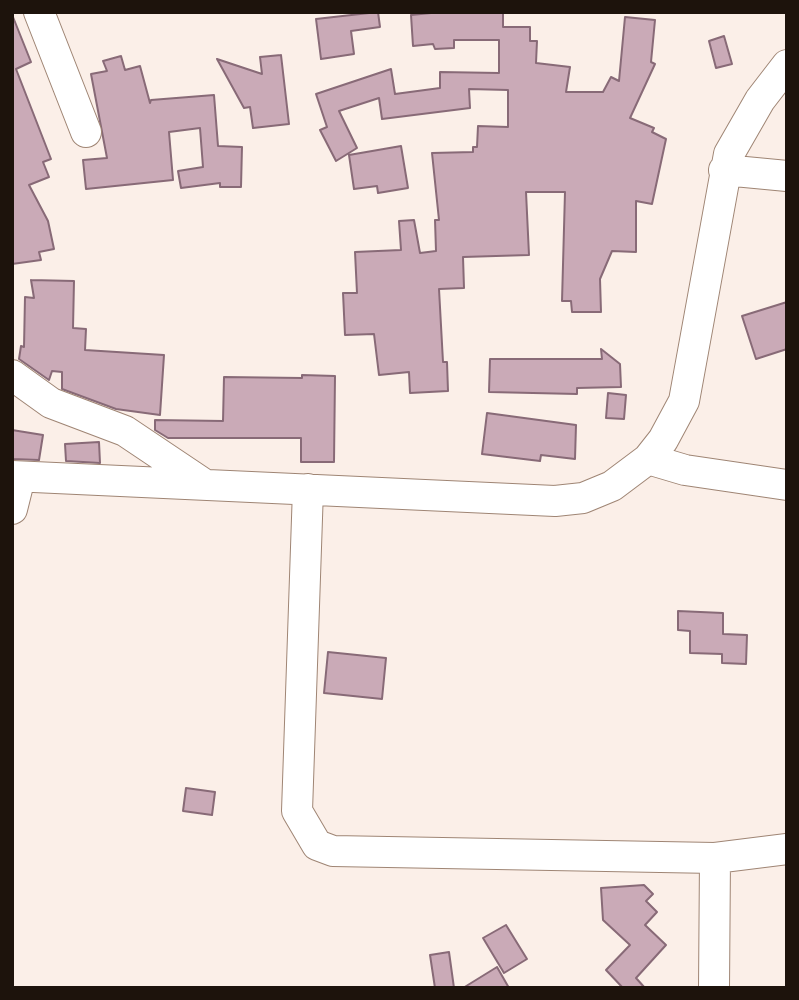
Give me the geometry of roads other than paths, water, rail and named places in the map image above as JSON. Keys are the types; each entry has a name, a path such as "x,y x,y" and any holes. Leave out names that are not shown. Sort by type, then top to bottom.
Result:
{"street":[{"path":"39,12 86,132"},
{"path":"12,508 16,476 569,500 612,486 648,460 663,440 684,401 724,170 729,154 748,120 787,65"},
{"path":"724,170 787,177"},
{"path":"12,375 51,403 125,430 204,484"},
{"path":"648,460 685,470 787,485"},
{"path":"308,489 297,811 317,845 332,851 715,858 787,849"},
{"path":"713,988 715,858"}]}
